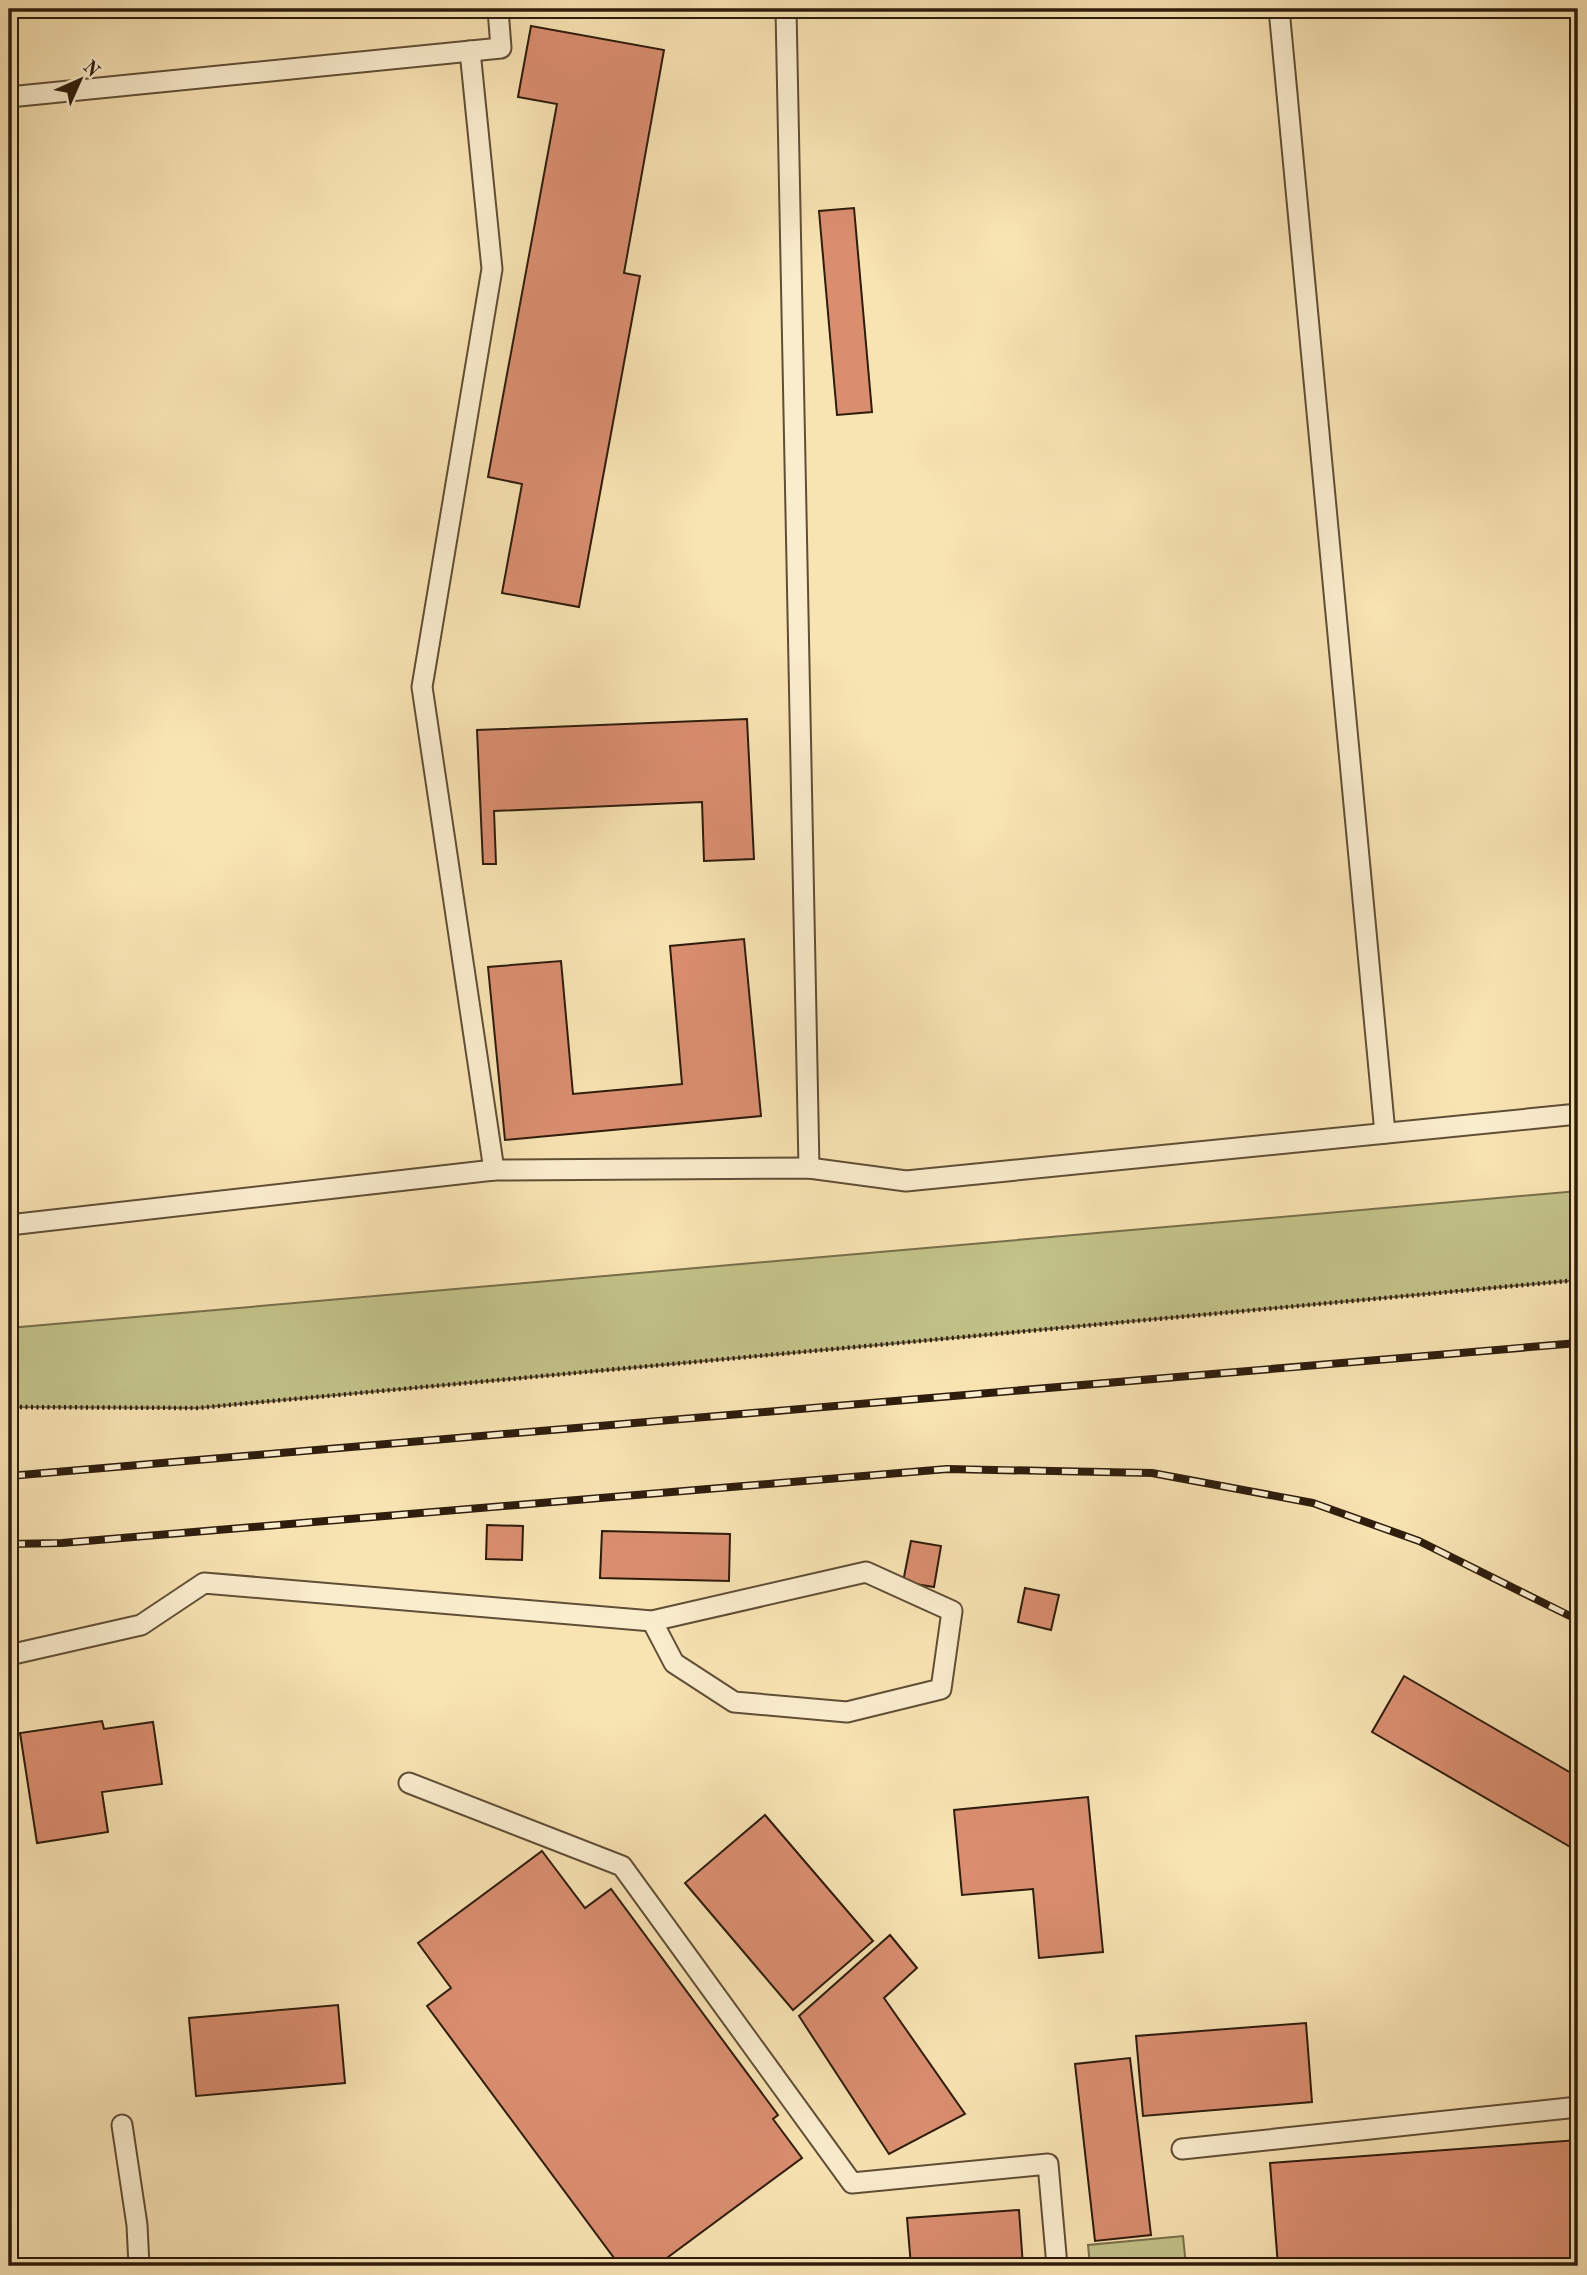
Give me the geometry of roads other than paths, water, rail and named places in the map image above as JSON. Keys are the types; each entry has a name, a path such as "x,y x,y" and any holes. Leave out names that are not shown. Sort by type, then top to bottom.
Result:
{"lane":[{"path":"9,97 501,48 498,9"},
{"path":"786,9 809,1168"},
{"path":"1279,9 1385,1133"},
{"path":"470,51 492,269 422,687 494,1170"},
{"path":"9,1225 494,1170 809,1168 906,1181 1578,1114"},
{"path":"9,1655 141,1625 204,1583 652,1622 866,1572 952,1611 941,1689 847,1712 734,1702 674,1662 652,1622"},
{"path":"409,1783 622,1866 852,2183 1048,2164 1058,2266"},
{"path":"1182,2149 1578,2107"},
{"path":"122,2125 137,2225 139,2266"}],"railway":[{"path":"9,1476 1578,1343"},
{"path":"9,1544 62,1543 947,1469 1152,1473 1313,1503 1419,1541 1578,1620"}]}
